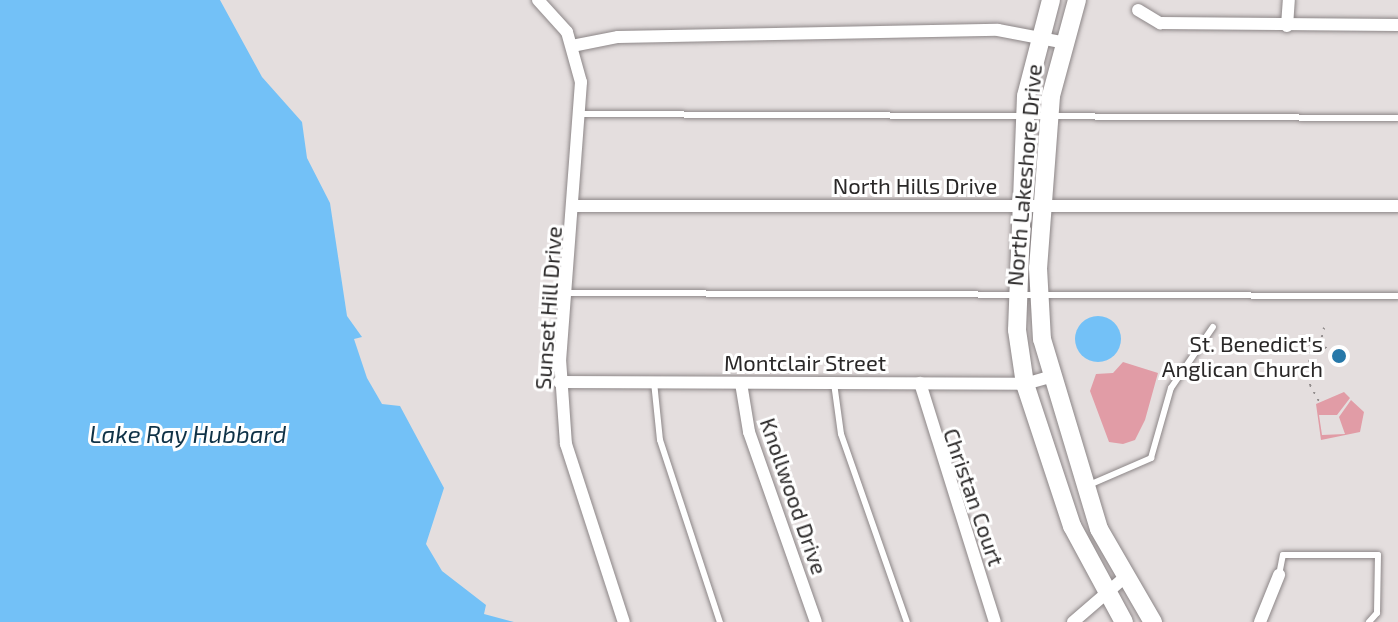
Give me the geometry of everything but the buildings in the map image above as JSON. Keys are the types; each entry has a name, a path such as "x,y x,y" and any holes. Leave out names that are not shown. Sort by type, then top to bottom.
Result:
{"main road":[{"name":"North Lakeshore Drive","path":"1051,0 1038,37 1025,116 1014,295 1025,384 1061,495 1105,594 1124,622"},
{"name":"North Lakeshore Drive","path":"1077,0 1061,42 1049,117 1038,296 1049,377 1084,487 1124,578 1153,622"},
{"path":"1061,495 1084,487"}],"street":[{"name":"Sunset Hill Drive","path":"538,0 572,46 581,114 559,382 566,444 624,622"},
{"path":"1287,26 1289,0"},
{"path":"1138,10 1160,23 1398,25"},
{"path":"572,46 681,36 998,30 1061,42"},
{"name":"North Hills Drive","path":"575,206 1398,206"},
{"name":"Montclair Street","path":"559,382 1025,384 1049,377"},
{"name":"Knollwood Drive","path":"741,383 749,432 816,622"},
{"name":"Christan Court","path":"920,383 995,622"},
{"path":"1260,622 1279,575"},
{"path":"1073,622 1124,578"}],"lane":[{"path":"581,114 1398,118"},
{"path":"568,293 1398,296"},
{"path":"1084,487 1151,458 1171,388 1213,327"},
{"path":"654,382 660,440 720,622"},
{"path":"834,383 841,434 907,622"},
{"path":"1279,575 1283,555 1378,555 1377,613 1369,622"}],"path":[{"path":"1319,347 1324,327"},
{"path":"1310,334 1310,385 1320,403"},
{"path":"1309,344 1334,350"}],"shaded area":[{"path":"1123,362 1158,373 1145,420 1135,440 1123,444 1109,442 1090,391 1096,374 1113,373"},
{"path":"1344,392 1350,398 1337,415 1319,415 1322,435 1345,434 1339,417 1351,400 1364,412 1360,432 1321,440 1316,404"}],"water":[{"name":"Lake Ray Hubbard","path":"0,0 220,0 262,77 302,122 307,158 330,203 347,316 362,337 354,339 367,378 382,404 400,406 444,488 426,544 442,571 486,605 484,614 514,622 0,622"},
{"path":"1098,316 1114,323 1121,339 1114,355 1098,362 1082,355 1075,339 1082,323"}],"place":[{"name":"St. Benedict's Anglican Church","path":"1339,356"}]}
